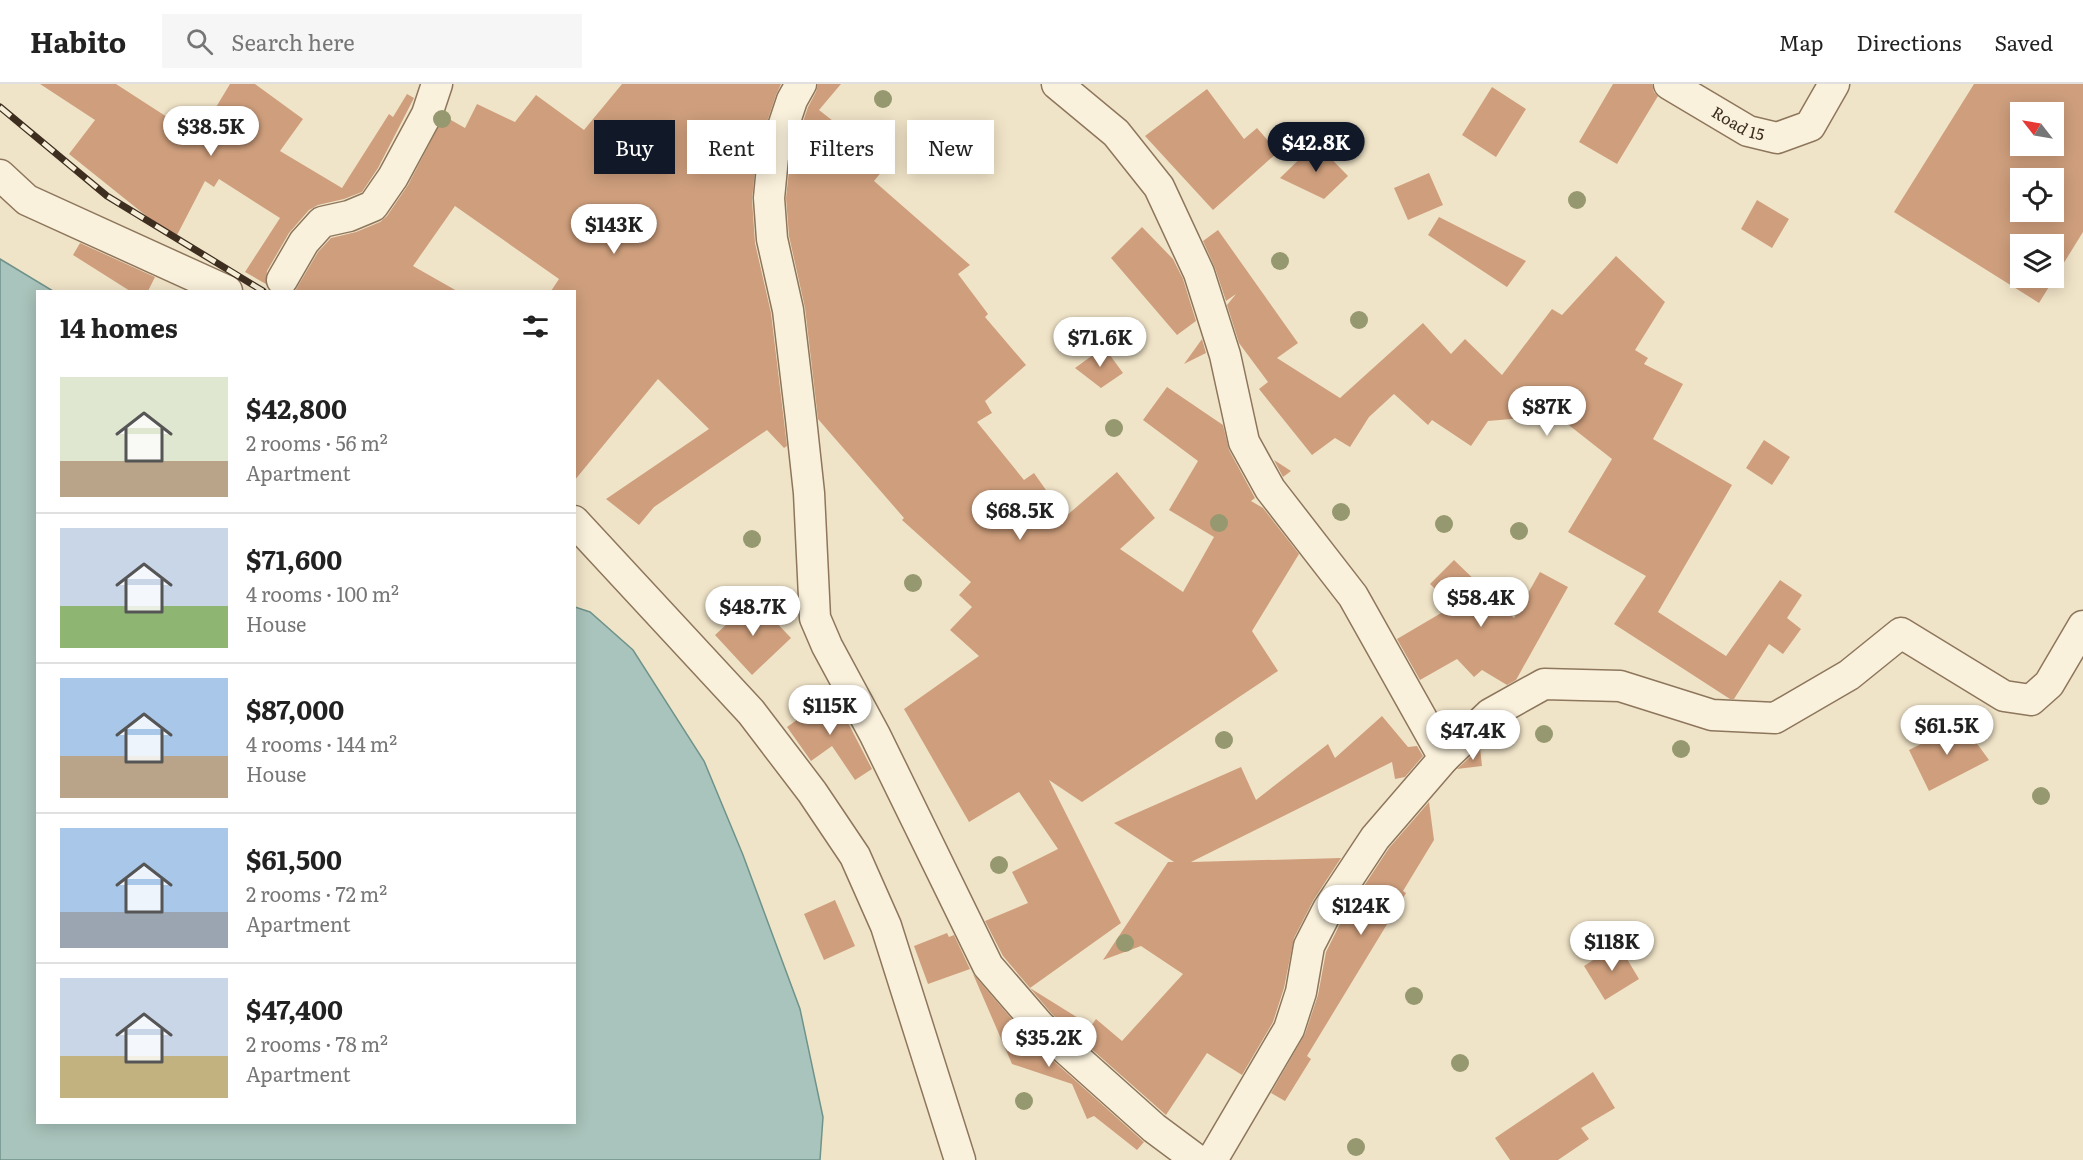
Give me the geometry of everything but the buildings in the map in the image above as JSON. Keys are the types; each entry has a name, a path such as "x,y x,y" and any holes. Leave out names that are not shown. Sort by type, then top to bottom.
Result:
{"street":[{"path":"282,280 304,242 322,222 349,216 373,206 393,177 421,125 437,84"},
{"path":"801,84 792,100 773,157 769,198 772,239 788,310 809,492 815,618 988,966 1040,1026 1154,1128 1197,1160"},
{"path":"1057,84 1116,133 1159,188 1199,273 1225,355 1244,442 1270,489 1353,596 1444,758"},
{"name":"Road 15","path":"1669,84 1748,131 1777,138 1810,126 1834,84"},
{"path":"0,175 27,200 225,290"},
{"path":"576,523 751,712 812,792 855,856 886,926 960,1160"},
{"path":"1212,1160 1289,1029 1301,992 1309,946 1328,909 1375,838 1444,758 1490,714 1544,684 1620,686 1712,716 1775,718 1850,675 1901,633 2004,696 2031,700 2049,684 2083,626"}],"water":[{"path":"0,259 51,290 36,290 36,1124 576,1124 576,607 590,612 633,650 704,761 743,855 800,1009 823,1117 820,1160 0,1160"}],"railway":[{"path":"0,107 107,196 261,290"}]}
